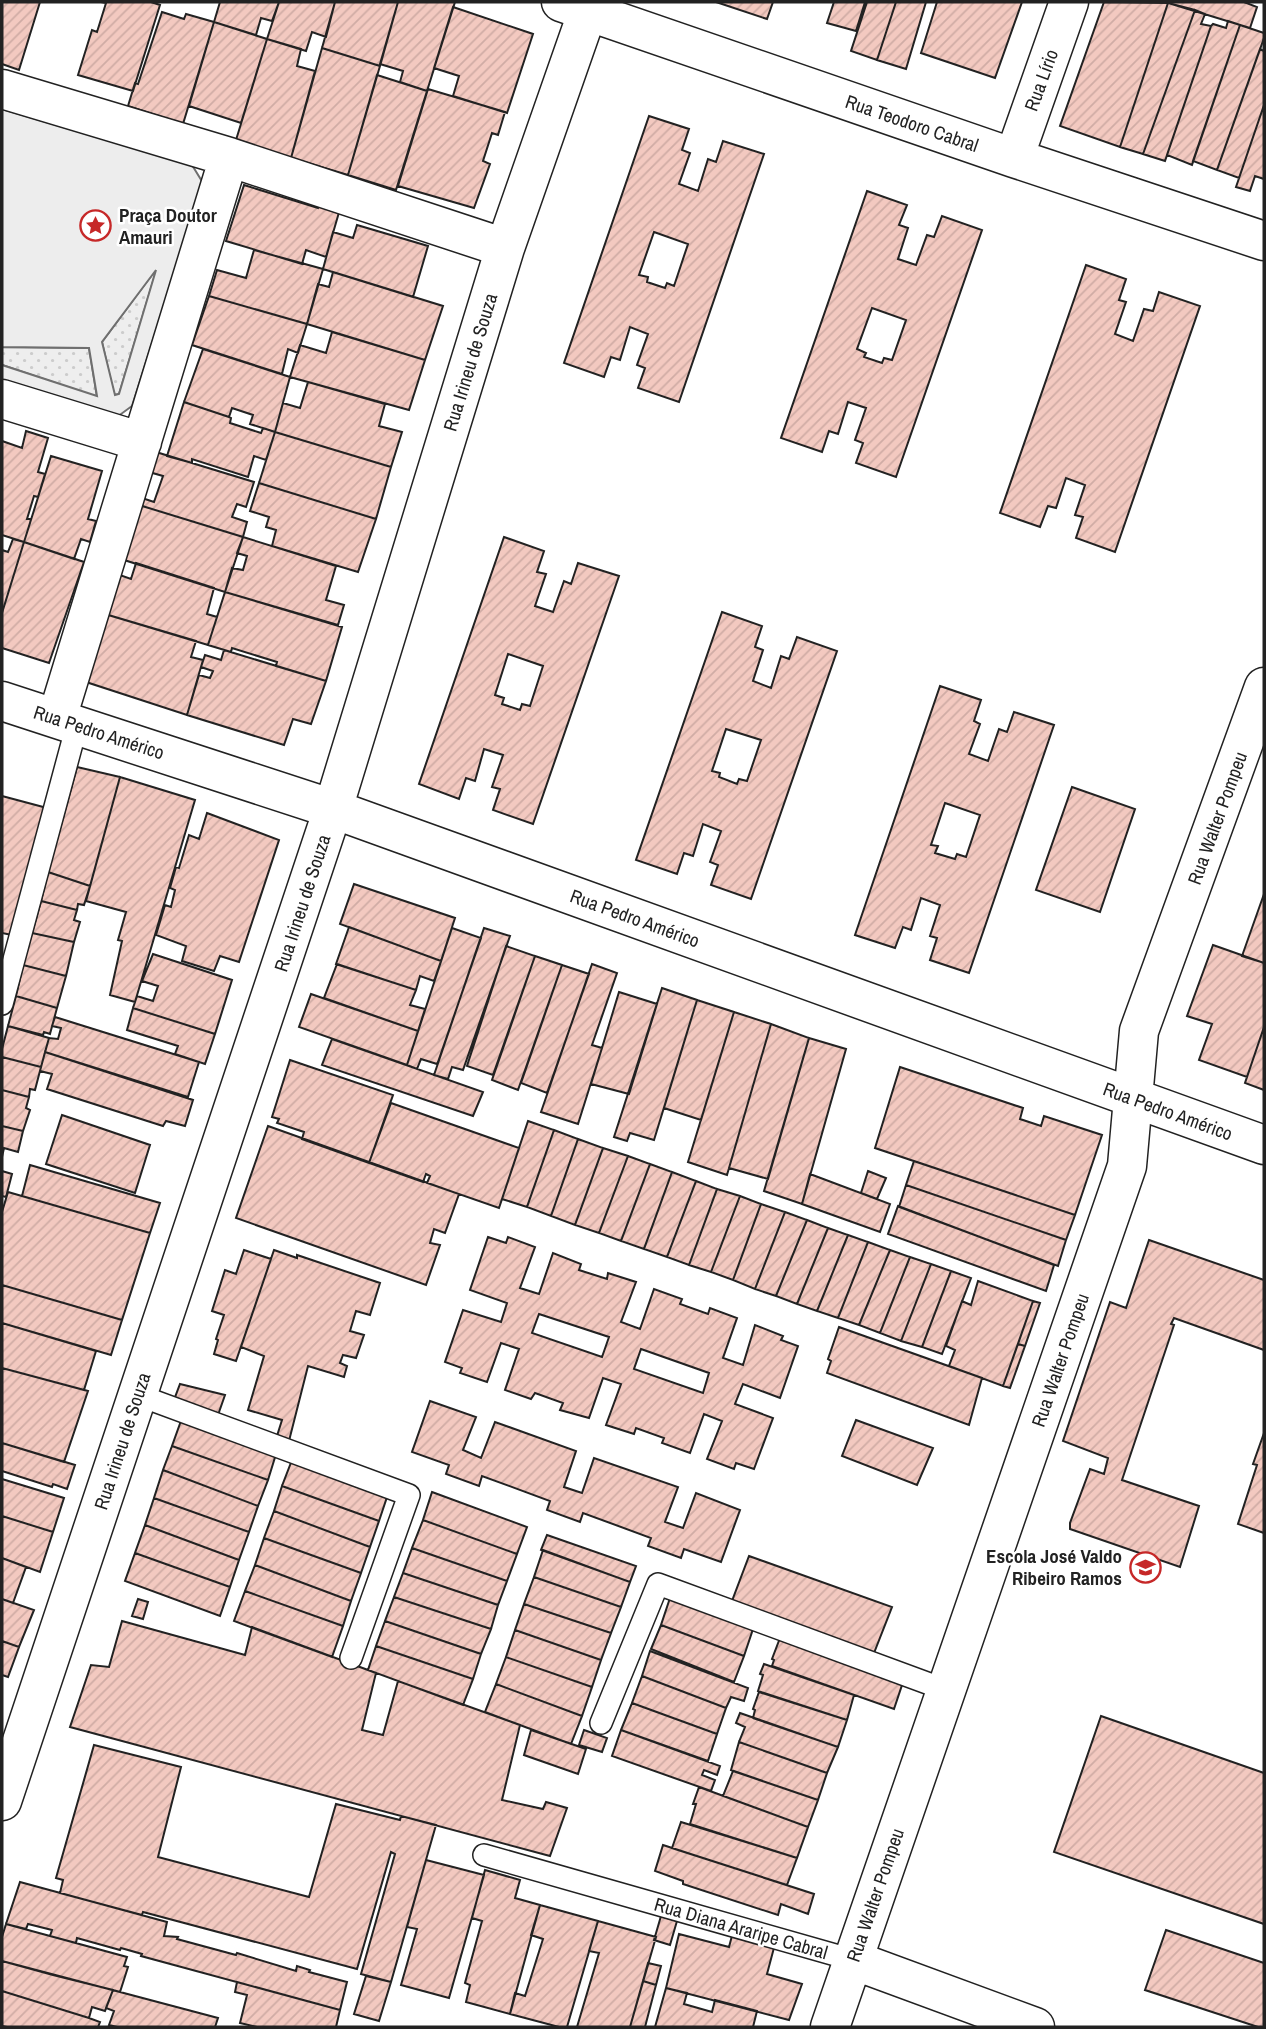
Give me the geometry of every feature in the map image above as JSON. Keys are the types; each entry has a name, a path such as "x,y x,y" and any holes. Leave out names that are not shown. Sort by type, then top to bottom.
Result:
{"street":[{"name":"Rua Lírio","path":"1014,158 1069,2"},
{"name":"Rua Teodoro Cabral","path":"580,5 1014,158 1264,241"},
{"name":"Rua Irineu de Souza","path":"2,1801 16,1710 138,1395 333,809 580,5"},
{"path":"2,89 229,157 505,248"},
{"path":"67,722 142,442 229,157"},
{"path":"2,399 142,442"},
{"name":"Rua Walter Pompeu","path":"830,2027 1127,1166 1139,1031 1264,687"},
{"name":"Rua Pedro Américo","path":"2,701 333,809 1264,1146"},
{"name":"Rua Diana Araripe Cabral","path":"853,1960 1035,2027"}],"lane":[{"path":"2,1004 67,722"},
{"path":"138,1395 409,1495 351,1658"},
{"path":"601,1723 658,1584 946,1690"},
{"name":"Rua Diana Araripe Cabral","path":"484,1855 853,1960"}],"shaded area":[{"name":"Praça Doutor Amauri","path":"2,109 192,165 203,183 132,406 117,417 2,381 2,365 97,396 89,348 2,347","holes":["156,270 119,394 115,395 102,342"]},
{"path":"157,268 119,394 114,395 102,342"},
{"path":"2,347 89,348 97,397 2,365"}],"building":[{"path":"2,2 40,2 19,70 2,64"},
{"path":"101,2 151,2 160,5 133,91 78,75 92,30 97,32 106,3"},
{"path":"220,2 279,2 272,21 261,18 256,35 214,22"},
{"path":"279,2 335,2 326,37 312,32 306,51 267,39"},
{"path":"335,2 398,2 380,66 322,48"},
{"path":"398,2 455,2 427,91 400,82 403,71 380,64"},
{"path":"716,2 773,2 767,19"},
{"path":"834,2 865,2 856,31 827,23"},
{"path":"867,2 896,2 877,60 851,51"},
{"path":"896,2 926,2 906,69 877,60"},
{"path":"937,2 1022,2 995,78 921,53"},
{"path":"1104,2 1168,3 1120,147 1060,126"},
{"path":"1165,2 1244,2 1257,7 1250,28"},
{"path":"1168,3 1195,10 1143,154 1120,147"},
{"path":"453,7 533,34 507,113 453,96 459,76 434,68"},
{"path":"1195,10 1205,14 1201,24 1211,26 1165,161 1143,154"},
{"path":"162,12 184,19 186,14 214,22 183,124 128,106"},
{"path":"1228,21 1240,25 1192,165 1167,155 1211,26 1213,24 1226,28"},
{"path":"214,22 267,39 241,123 189,106"},
{"path":"1240,25 1264,33 1264,38 1217,170 1193,161"},
{"path":"267,39 301,49 297,66 315,71 291,158 236,140"},
{"path":"322,48 380,66 348,175 291,158"},
{"path":"1260,49 1264,51 1264,105 1239,178 1217,170"},
{"path":"377,75 427,91 396,190 348,175"},
{"path":"428,89 505,112 498,135 492,133 483,161 490,164 474,208 398,186"},
{"path":"1264,105 1264,179 1255,176 1250,191 1236,187"},
{"path":"649,116 689,129 682,150 690,153 679,184 698,191 708,159 716,162 723,141 764,154 679,402 638,388 645,368 637,365 648,334 630,327 620,360 611,357 604,377 564,363","holes":["654,232 688,244 674,286 667,283 665,288 647,282 648,277 639,275"]},
{"path":"244,185 318,208 320,202 340,209 326,257 306,250 302,264 226,241"},
{"path":"867,191 907,205 899,225 908,228 898,259 916,265 927,235 934,237 942,216 982,230 896,477 856,463 863,443 855,440 866,408 848,402 838,434 829,431 822,452 781,438","holes":["872,308 906,320 892,360 884,358 882,363 864,357 866,353 857,349"]},
{"path":"357,225 428,246 413,297 323,269 333,232 353,238"},
{"path":"254,250 323,269 307,324 209,296 217,270 246,278"},
{"path":"1086,265 1126,279 1119,300 1126,302 1115,334 1133,341 1144,309 1153,311 1159,292 1200,306 1115,552 1076,538 1083,517 1075,515 1085,485 1066,478 1056,508 1048,506 1040,527 1000,513"},
{"path":"333,272 443,306 425,360 307,324 318,284 329,287"},
{"path":"209,296 307,324 298,353 288,349 282,374 192,345"},
{"path":"332,332 425,360 409,410 290,377 300,345 326,353"},
{"path":"203,349 290,377 275,432 250,424 253,415 232,408 229,417 184,402"},
{"path":"308,382 385,404 379,426 402,432 391,467 275,432 283,403 300,408"},
{"path":"184,402 229,417 230,423 261,433 263,428 275,432 266,460 254,456 248,477 192,459 192,463 167,456"},
{"path":"26,431 48,438 38,472 45,474 38,497 34,496 24,542 2,535 2,441 22,448"},
{"path":"275,432 391,467 376,519 259,483"},
{"path":"156,452 254,482 246,507 237,504 232,517 247,522 243,537 139,505 142,498 154,502 163,476 149,472"},
{"path":"51,456 102,471 88,519 96,521 90,542 81,539 74,559 24,542"},
{"path":"259,483 376,519 358,572 272,546 276,530 266,527 269,517 250,511"},
{"path":"139,505 243,537 225,592 121,559"},
{"path":"243,537 336,566 326,600 344,605 338,625 225,592 232,568 243,570 247,556 237,553"},
{"path":"504,537 544,551 537,572 546,574 535,606 553,612 564,581 571,584 578,563 619,576 533,824 493,810 500,789 492,787 503,755 484,749 475,781 466,778 459,799 419,784","holes":["508,654 543,666 530,706 522,704 520,710 502,704 504,698 495,695"]},
{"path":"13,539 24,542 2,613 2,550 8,552"},
{"path":"24,542 84,562 49,663 2,648 2,613"},
{"path":"136,563 214,588 207,614 217,617 208,645 105,614 117,574 131,579"},
{"path":"225,592 342,627 326,681 276,666 277,662 232,648 231,652 208,645"},
{"path":"722,612 762,626 755,647 763,650 753,681 771,688 781,656 789,659 797,637 837,651 751,899 711,885 718,865 710,862 721,831 703,824 693,856 684,853 677,874 636,860","holes":["726,729 761,740 747,781 739,779 737,784 712,771"]},
{"path":"105,614 196,641 191,657 203,660 187,715 83,681"},
{"path":"224,650 326,681 311,724 293,719 284,745 187,715 199,675 210,678 213,671 201,667 205,655 221,660"},
{"path":"940,686 981,700 974,721 980,724 969,754 988,761 999,729 1007,732 1014,712 1054,725 969,973 930,960 937,938 930,936 940,905 921,898 911,930 903,927 895,948 855,935","holes":["945,803 980,815 966,857 957,854 955,859 935,853 938,846 931,845"]},
{"path":"77,767 120,777 90,886 48,872"},
{"path":"120,777 195,800 135,1002 110,995 122,941 118,940 126,912 86,901"},
{"path":"1072,787 1135,809 1100,912 1036,890"},
{"path":"2,796 47,808 12,935 2,933"},
{"path":"207,813 279,840 239,962 220,956 214,971 182,961 186,946 156,935 165,905 171,907 175,890 170,888 189,835 199,839"},
{"path":"48,872 90,886 84,905 78,904 77,910 41,901"},
{"path":"354,884 455,918 441,961 340,924"},
{"path":"1264,894 1264,963 1242,956"},
{"path":"41,901 77,910 74,920 80,922 74,942 32,933"},
{"path":"349,927 441,961 434,981 420,976 416,990 336,964"},
{"path":"452,928 481,938 438,1062 437,1064 421,1059 417,1069 407,1065"},
{"path":"484,928 510,936 463,1070 452,1067 448,1079 434,1075"},
{"path":"32,933 74,942 66,976 23,965"},
{"path":"1213,945 1264,963 1264,1027 1247,1077 1199,1060 1212,1024 1187,1016"},
{"path":"506,946 535,956 493,1075 467,1066"},
{"path":"153,954 232,980 215,1034 133,1008 137,996 153,1001 158,986 142,981"},
{"path":"535,956 562,965 518,1090 492,1080"},
{"path":"337,964 416,990 410,1005 425,1009 418,1031 324,998"},
{"path":"592,964 617,973 592,1045 602,1048 578,1124 541,1112"},
{"path":"23,965 66,976 57,1008 16,996"},
{"path":"562,965 589,974 547,1093 521,1083"},
{"path":"662,988 697,1000 654,1140 630,1133 627,1141 614,1137"},
{"path":"619,992 657,1004 629,1094 591,1084"},
{"path":"311,994 418,1031 407,1065 299,1027"},
{"path":"16,996 57,1008 50,1034 44,1032 43,1035 8,1026"},
{"path":"697,1000 734,1012 701,1120 664,1108"},
{"path":"133,1008 215,1034 205,1064 175,1054 178,1046 127,1030"},
{"path":"734,1012 771,1024 727,1175 688,1162"},
{"path":"55,1017 199,1062 188,1097 45,1052 49,1038 58,1039 61,1028 52,1026"},
{"path":"771,1024 809,1038 768,1179 729,1168"},
{"path":"8,1026 49,1038 41,1067 2,1057"},
{"path":"1264,1027 1264,1090 1245,1083"},
{"path":"809,1038 846,1049 802,1204 764,1191"},
{"path":"332,1039 483,1092 473,1116 322,1065"},
{"path":"45,1052 193,1100 185,1126 166,1121 163,1126 47,1089 52,1074 40,1071"},
{"path":"2,1057 41,1067 35,1090 30,1089 29,1097 2,1090"},
{"path":"290,1060 393,1095 369,1163 302,1139 304,1132 277,1123 279,1119 272,1117"},
{"path":"900,1067 1023,1108 1020,1119 1041,1126 1044,1116 1102,1135 1075,1215 875,1148"},
{"path":"2,1090 29,1097 26,1108 30,1110 23,1131 2,1126"},
{"path":"391,1103 519,1148 499,1208 427,1183 430,1176 426,1174 423,1182 369,1163"},
{"path":"62,1115 150,1145 135,1193 46,1164"},
{"path":"528,1121 554,1130 527,1207 502,1199"},
{"path":"2,1126 23,1131 18,1152 4,1148 2,1157"},
{"path":"268,1126 459,1194 445,1233 434,1229 430,1243 440,1245 426,1285 236,1218"},
{"path":"554,1130 578,1139 551,1216 527,1207"},
{"path":"578,1139 603,1148 575,1225 551,1216"},
{"path":"603,1148 628,1156 599,1233 575,1225"},
{"path":"628,1156 650,1164 621,1241 599,1233"},
{"path":"914,1161 1075,1215 1066,1240 906,1185"},
{"path":"650,1164 672,1172 644,1249 621,1241"},
{"path":"30,1165 160,1203 150,1233 22,1196"},
{"path":"2,1171 12,1174 6,1197 2,1196"},
{"path":"868,1171 886,1178 877,1199 861,1193"},
{"path":"672,1172 696,1181 667,1257 644,1249"},
{"path":"810,1174 890,1204 880,1232 802,1204"},
{"path":"696,1181 717,1189 689,1265 667,1257"},
{"path":"906,1185 1066,1240 1058,1266 899,1207"},
{"path":"717,1189 740,1196 711,1272 689,1265"},
{"path":"8,1192 150,1233 122,1320 2,1285 2,1212"},
{"path":"740,1196 761,1204 733,1280 711,1272"},
{"path":"761,1204 785,1212 755,1289 733,1280"},
{"path":"898,1206 1054,1265 1046,1291 888,1234"},
{"path":"785,1212 807,1220 776,1296 755,1289"},
{"path":"807,1220 828,1228 797,1304 776,1296"},
{"path":"828,1228 848,1235 817,1311 797,1304"},
{"path":"848,1235 868,1242 838,1318 817,1311"},
{"path":"488,1237 506,1243 508,1237 535,1247 520,1288 539,1294 553,1253 581,1264 579,1270 607,1279 608,1273 636,1282 621,1322 640,1329 654,1289 682,1299 680,1304 708,1314 710,1308 737,1318 723,1358 743,1365 755,1325 783,1336 781,1340 798,1346 780,1398 743,1384 735,1404 773,1418 754,1469 736,1463 734,1469 707,1459 722,1421 704,1414 690,1453 662,1443 664,1438 636,1428 634,1434 606,1425 621,1384 603,1378 589,1418 560,1410 563,1403 535,1393 531,1399 505,1390 519,1349 501,1343 487,1382 460,1373 462,1368 445,1362 463,1310 501,1322 507,1303 470,1290","holes":["539,1314 609,1337 602,1357 532,1333","641,1349 709,1373 703,1393 634,1369"]},
{"path":"1149,1240 1264,1280 1264,1350 1174,1318 1171,1324 1174,1325 1122,1480 1199,1506 1180,1567 1070,1529 1090,1469 1104,1474 1108,1458 1063,1441 1110,1302 1126,1308"},
{"path":"868,1242 890,1250 859,1325 838,1318"},
{"path":"244,1250 271,1259 236,1361 214,1354 224,1315 212,1311 225,1270 236,1274"},
{"path":"274,1250 380,1283 370,1315 356,1311 350,1331 364,1335 356,1358 343,1355 340,1363 347,1366 344,1377 308,1366 289,1441 277,1436 282,1420 248,1410 264,1356 241,1347"},
{"path":"890,1250 910,1257 880,1333 859,1325"},
{"path":"910,1257 931,1264 901,1341 880,1333"},
{"path":"931,1264 951,1271 922,1347 901,1341"},
{"path":"951,1271 971,1278 942,1354 922,1347"},
{"path":"978,1281 1033,1301 1003,1386 949,1366 955,1350 946,1346 962,1301 971,1305"},
{"path":"2,1285 122,1320 111,1355 2,1323"},
{"path":"1033,1301 1040,1303 1025,1346 1018,1344"},
{"path":"2,1323 96,1351 84,1390 2,1368"},
{"path":"839,1327 982,1378 969,1425 827,1373 831,1361 828,1359"},
{"path":"1018,1344 1025,1346 1010,1388 1003,1386"},
{"path":"2,1368 88,1391 64,1462 2,1443"},
{"path":"180,1384 225,1395 218,1415 174,1400"},
{"path":"430,1401 476,1417 463,1450 481,1458 495,1422 576,1451 564,1487 582,1493 594,1458 678,1487 665,1522 683,1528 696,1493 740,1510 721,1562 684,1549 681,1558 648,1546 651,1538 583,1513 580,1522 547,1510 550,1501 482,1476 479,1486 446,1474 449,1465 412,1452"},
{"path":"182,1418 276,1454 268,1480 172,1446"},
{"path":"856,1420 933,1448 917,1485 842,1456"},
{"path":"1264,1433 1264,1533 1238,1524"},
{"path":"2,1443 75,1465 67,1489 2,1471"},
{"path":"172,1446 268,1480 258,1506 163,1470"},
{"path":"292,1460 387,1497 379,1521 282,1486"},
{"path":"163,1470 258,1506 249,1532 154,1498"},
{"path":"2,1479 64,1498 53,1532 2,1516"},
{"path":"282,1486 379,1521 370,1547 274,1511"},
{"path":"432,1492 527,1527 517,1554 423,1520"},
{"path":"154,1498 249,1532 239,1560 145,1525"},
{"path":"274,1511 370,1547 361,1573 264,1538"},
{"path":"2,1516 53,1532 40,1572 2,1558"},
{"path":"423,1520 517,1554 507,1581 412,1548"},
{"path":"145,1525 239,1560 230,1587 135,1553"},
{"path":"547,1535 636,1566 630,1582 541,1550"},
{"path":"264,1538 361,1573 351,1601 255,1565"},
{"path":"412,1548 507,1581 498,1605 403,1573"},
{"path":"543,1550 630,1582 621,1607 534,1577"},
{"path":"135,1553 230,1587 220,1616 125,1581"},
{"path":"749,1556 892,1607 874,1653 732,1601"},
{"path":"2,1558 26,1567 13,1603 2,1599"},
{"path":"255,1565 351,1601 343,1626 245,1591"},
{"path":"403,1573 498,1605 491,1629 394,1597"},
{"path":"534,1577 621,1607 611,1633 524,1604"},
{"path":"245,1591 343,1626 332,1657 234,1621"},
{"path":"394,1597 491,1629 481,1654 385,1621"},
{"path":"670,1598 753,1629 744,1656 661,1625"},
{"path":"2,1599 34,1610 19,1647 2,1641"},
{"path":"138,1599 148,1602 143,1619 132,1616"},
{"path":"524,1604 611,1633 601,1660 515,1630"},
{"path":"122,1621 245,1655 252,1627 376,1673 362,1730 383,1735 398,1681 520,1725 502,1800 543,1809 546,1802 567,1808 550,1856 70,1727 91,1665 109,1667"},
{"path":"385,1621 481,1654 473,1679 376,1646"},
{"path":"661,1625 744,1656 734,1682 651,1649"},
{"path":"515,1630 601,1660 592,1687 506,1657"},
{"path":"780,1638 903,1682 894,1709 772,1666"},
{"path":"2,1641 19,1647 8,1677 2,1675"},
{"path":"376,1646 473,1679 463,1705 368,1670"},
{"path":"650,1651 748,1688 744,1701 731,1697 726,1708 642,1676"},
{"path":"506,1657 592,1687 582,1716 496,1684"},
{"path":"764,1664 854,1695 847,1720 758,1691"},
{"path":"642,1676 726,1708 717,1734 632,1703"},
{"path":"496,1684 582,1716 571,1744 485,1712"},
{"path":"759,1692 847,1720 838,1747 753,1718"},
{"path":"632,1703 717,1734 708,1761 621,1730"},
{"path":"740,1713 838,1747 827,1773 739,1742 745,1727 736,1723"},
{"path":"1101,1716 1264,1773 1264,1924 1054,1852"},
{"path":"531,1730 586,1749 578,1774 524,1755"},
{"path":"584,1730 607,1738 602,1752 579,1745"},
{"path":"621,1730 720,1766 717,1775 704,1770 702,1775 715,1780 711,1791 612,1756"},
{"path":"739,1742 827,1773 818,1800 731,1770"},
{"path":"94,1745 181,1767 158,1857 309,1897 336,1804 400,1820 401,1816 436,1825 391,1982 361,1974 395,1854 391,1852 357,1969 143,1912 142,1915 60,1893 63,1880 56,1878"},
{"path":"733,1771 818,1800 808,1827 723,1796"},
{"path":"699,1787 808,1827 797,1858 690,1824"},
{"path":"681,1822 797,1858 787,1885 672,1848"},
{"path":"663,1845 814,1894 808,1914 781,1904 778,1915 683,1884 683,1881 655,1871"},
{"path":"426,1860 484,1875 449,1998 401,1985 417,1929 407,1927"},
{"path":"485,1870 520,1880 515,1898 540,1905 510,2014 466,2002 470,1985 465,1983 482,1921 472,1918"},
{"path":"20,1882 167,1922 164,1936 178,1937 177,1939 296,1971 297,1966 347,1982 340,2010 141,1956 142,1954 121,1948 120,1950 77,1938 76,1943 50,1936 52,1930 28,1924 26,1929 6,1924"},
{"path":"540,1905 598,1921 567,2027 510,2014 515,1993 525,1996 543,1939 531,1935"},
{"path":"661,1916 677,1921 670,1945 654,1940"},
{"path":"598,1921 656,1937 630,2027 577,2027 599,1953 589,1951"},
{"path":"6,1924 127,1957 124,1966 128,1967 120,1992 2,1961 2,1937"},
{"path":"1166,1930 1264,1963 1264,2027 1145,1990"},
{"path":"733,1932 775,1944 767,1974 802,1984 789,2020 666,1988 679,1934 729,1947"},
{"path":"2,1961 113,1990 105,2011 92,2007 89,2018 2,1991"},
{"path":"648,1963 661,1966 656,1985 643,1981"},
{"path":"366,1976 391,1982 379,2021 354,2014"},
{"path":"643,1981 656,1985 645,2027 630,2027"},
{"path":"237,1982 340,2010 336,2027 257,2027 240,2023 247,1995 235,1992"},
{"path":"666,1988 687,1993 684,2004 712,2012 715,2000 757,2011 753,2027 655,2027"},
{"path":"113,1990 218,2018 215,2027 109,2025 114,2011 106,2008"},
{"path":"2,1991 100,2022 98,2027 2,2026"}],"place":[{"name":"Praça Doutor Amauri","path":"96,226"},
{"name":"Escola José Valdo Ribeiro Ramos","path":"1145,1567"}]}
